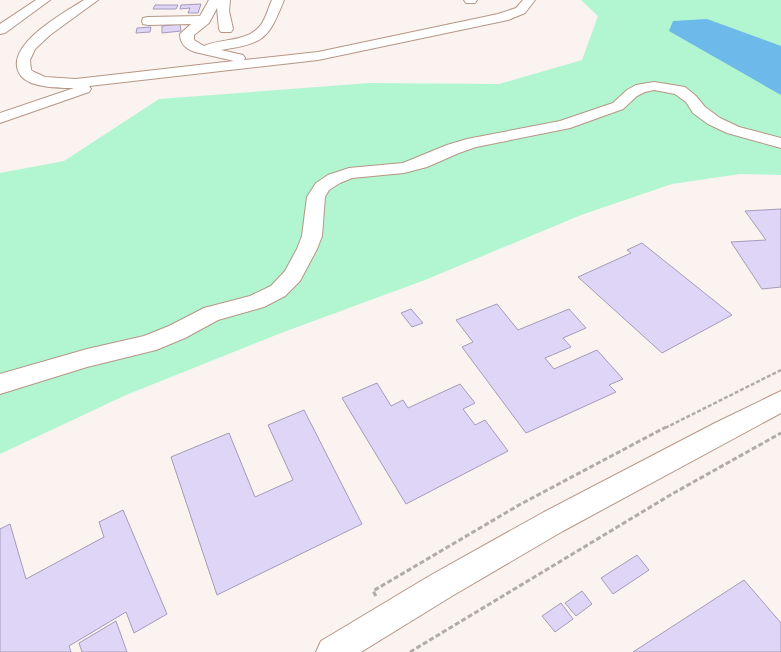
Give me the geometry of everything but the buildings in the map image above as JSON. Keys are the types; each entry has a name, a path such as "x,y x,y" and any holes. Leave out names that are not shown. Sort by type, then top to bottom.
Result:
{"street":[{"path":"0,30 44,0"},
{"path":"92,0 36,40 24,57 23,70 27,75 33,79 52,83 76,83 339,52 499,18 518,12 529,0"},
{"path":"215,0 204,20 190,31 186,38 190,44 200,49 256,62"},
{"path":"224,0 223,16 226,29"},
{"path":"200,49 245,40 260,33 267,25 278,0"},
{"path":"148,20 204,20"},
{"path":"0,118 117,79"},
{"path":"0,384 87,358 148,344 177,332 212,314 256,302 278,291 293,276 307,249 312,236 316,197 322,187 334,179 349,173 404,168 473,143 564,125 618,106 632,93 641,88 654,86 680,90 704,114 714,121 733,130 781,143"},
{"path":"332,652 388,617 566,516 697,444 781,401"}],"path":[{"path":"388,617 373,591 520,505 669,426 781,370"},
{"path":"410,652 672,494 781,433"}],"green space":[{"path":"581,0 781,0 781,175 740,174 672,184 581,215 425,280 281,333 126,395 0,454 0,173 64,161 159,99 370,83 499,84 582,60 598,16"}],"water":[{"path":"707,19 781,46 781,95 669,31 673,21"}]}
